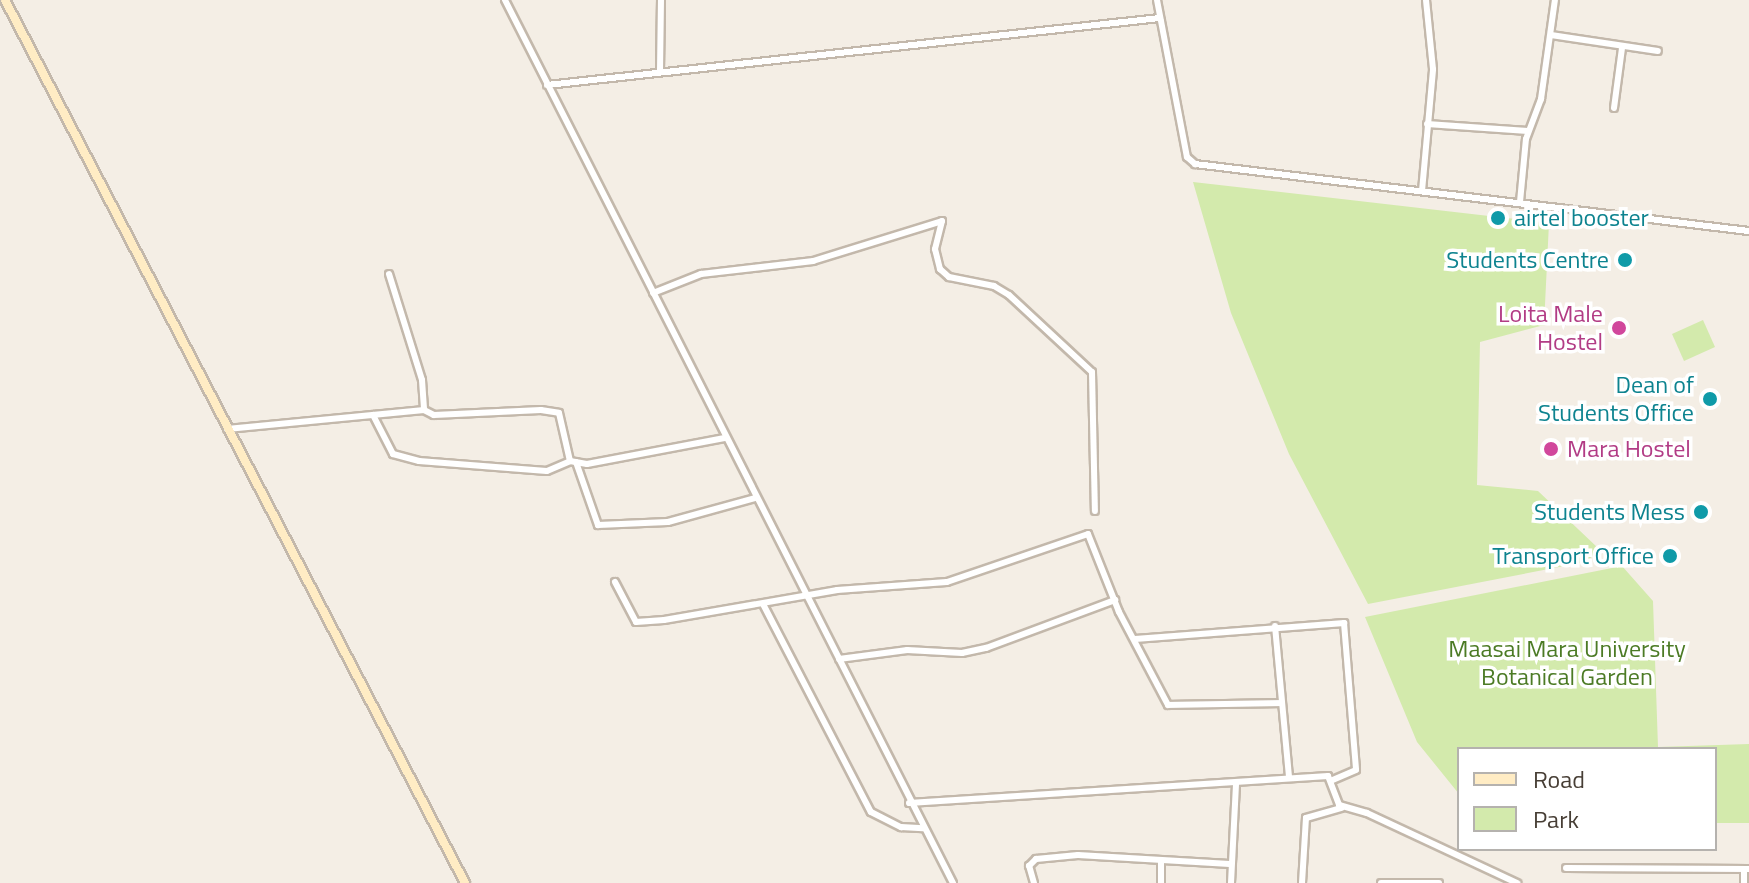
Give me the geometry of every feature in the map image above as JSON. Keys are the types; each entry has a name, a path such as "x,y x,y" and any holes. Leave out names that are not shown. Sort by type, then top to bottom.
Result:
{"street":[{"path":"5,0 465,883"},
{"path":"505,0 909,803 953,883"},
{"path":"660,71 661,0"},
{"path":"1157,0 1187,159 1749,231"},
{"path":"1422,191 1434,49 1425,21 1426,0"},
{"path":"1520,202 1528,131 1541,99 1555,0"},
{"path":"547,85 1160,18"},
{"path":"1551,35 1658,51"},
{"path":"1614,108 1622,48"},
{"path":"1427,124 1528,131"},
{"path":"653,293 701,274 813,261 942,221 935,249 940,269 949,277 994,286 1009,295 1092,372 1095,511"},
{"path":"389,274 422,380 424,410"},
{"path":"227,429 424,410 434,415 559,413 573,461 598,525 668,522 755,498"},
{"path":"373,415 393,454 419,461 547,471 573,461 622,459 725,438"},
{"path":"615,582 636,622 804,595 947,582 1088,534 1115,600 1168,705 1281,703"},
{"path":"839,659 907,650 962,653 986,648 1115,600"},
{"path":"763,604 871,812 901,827 923,828"},
{"path":"909,803 1236,784 1289,777 1332,780 1356,770 1344,623 1135,639"},
{"path":"1275,626 1289,777"},
{"path":"1332,780 1343,808"},
{"path":"1231,883 1236,784"},
{"path":"1302,883 1306,818 1343,808 1367,813 1517,883"},
{"path":"1034,883 1029,866 1036,859 1078,855 1230,864"},
{"path":"1161,862 1161,883"},
{"path":"1566,868 1746,869 1744,883"},
{"path":"1381,883 1439,883"}],"green space":[{"path":"1193,182 1549,223 1544,325 1480,342 1477,485 1538,491 1598,548 1594,555 1585,562 1368,604 1289,454 1231,313"},
{"path":"1703,320 1715,347 1684,361 1672,334"},
{"name":"Maasai Mara University Botanical Garden","path":"1622,566 1653,601 1658,747 1457,747 1457,792 1417,742 1365,617"},
{"name":"Maasai Mara University Botanical Garden","path":"1749,744 1749,823 1717,823 1717,747 1658,747"}],"place":[{"name":"airtel booster","path":"1498,218"},
{"name":"Students Centre","path":"1625,260"},
{"name":"Loita Male Hostel","path":"1619,328"},
{"name":"Dean of Students Office","path":"1710,399"},
{"name":"Mara Hostel","path":"1551,449"},
{"name":"Students Mess","path":"1701,512"},
{"name":"Transport Office","path":"1670,556"}]}
